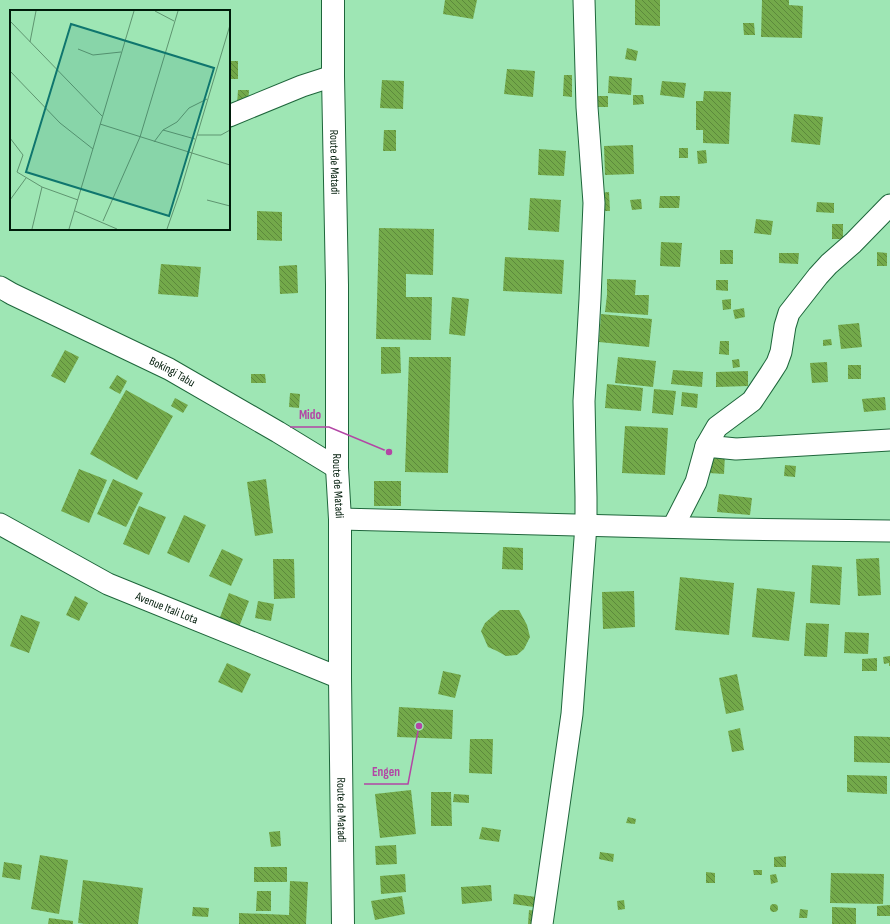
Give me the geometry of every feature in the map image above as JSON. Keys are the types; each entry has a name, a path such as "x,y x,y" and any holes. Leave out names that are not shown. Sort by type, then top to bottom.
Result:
{"highway":[{"name":"Route de Matadi","path":"333,0 332,76 337,285 337,468 340,519 343,924"}],"street":[{"path":"542,924 572,714 586,525 584,401 594,203 587,107 584,0"},
{"path":"230,116 302,86 332,76"},
{"path":"674,527 696,482 706,446 717,427 752,401 777,363 781,352 785,326 789,313 829,264 853,243 890,205"},
{"name":"Bokingi Tabu","path":"0,288 169,369 337,468"},
{"path":"706,446 736,449 890,440"},
{"path":"340,519 740,529 890,531"},
{"name":"Avenue Itali Lota","path":"0,524 108,584 340,678"}],"building":[{"path":"445,0 477,0 473,19 443,14"},
{"path":"635,0 660,0 660,26 635,25"},
{"path":"762,0 789,0 789,5 803,6 802,38 761,37"},
{"path":"743,23 754,23 755,35 744,35"},
{"path":"627,48 638,51 636,61 625,59"},
{"path":"230,61 238,61 238,79 230,79"},
{"path":"507,69 535,71 533,97 504,94"},
{"path":"564,75 572,75 572,97 563,96"},
{"path":"609,76 632,78 631,95 608,93"},
{"path":"382,80 404,81 403,109 380,108"},
{"path":"662,81 686,83 684,98 660,95"},
{"path":"238,90 249,90 248,105 237,105"},
{"path":"704,91 731,92 729,144 703,143 703,130 696,130 696,101 703,101"},
{"path":"633,95 643,95 644,104 633,105"},
{"path":"596,96 608,96 608,107 596,107"},
{"path":"794,114 823,117 820,145 791,142"},
{"path":"384,130 396,130 396,151 383,151"},
{"path":"633,145 634,174 605,175 604,146"},
{"path":"679,148 688,148 688,158 679,158"},
{"path":"539,149 566,151 564,176 538,175"},
{"path":"706,150 707,163 698,164 697,151"},
{"path":"609,192 610,211 600,211 599,193"},
{"path":"660,196 680,196 679,208 659,208"},
{"path":"530,198 561,200 559,232 528,230"},
{"path":"641,199 642,209 632,210 630,200"},
{"path":"817,202 834,203 834,213 816,212"},
{"path":"257,211 282,212 282,241 257,240"},
{"path":"756,219 773,221 771,235 754,233"},
{"path":"832,224 843,224 843,239 832,239"},
{"path":"379,228 434,229 433,275 406,274 406,297 432,297 431,340 376,339"},
{"path":"661,242 682,243 680,267 660,266"},
{"path":"720,250 733,250 733,264 720,264"},
{"path":"877,252 887,253 887,266 877,266"},
{"path":"779,253 799,253 798,264 779,263"},
{"path":"505,257 564,260 562,294 503,291"},
{"path":"161,264 201,267 198,297 158,294"},
{"path":"297,265 298,293 280,294 279,266"},
{"path":"607,279 636,280 635,295 649,295 648,315 605,312"},
{"path":"716,280 728,280 728,291 716,290"},
{"path":"452,297 469,299 465,336 449,334"},
{"path":"731,299 731,309 723,310 722,300"},
{"path":"744,308 745,317 735,319 733,310"},
{"path":"601,314 652,319 649,347 599,342"},
{"path":"859,323 862,347 841,349 838,325"},
{"path":"831,339 832,345 823,346 823,340"},
{"path":"720,341 729,341 729,355 719,354"},
{"path":"381,347 400,347 401,373 381,374"},
{"path":"65,350 79,357 65,383 51,376"},
{"path":"409,357 451,357 448,473 405,472"},
{"path":"618,357 656,361 653,387 615,383"},
{"path":"739,359 740,367 733,368 732,360"},
{"path":"827,362 828,382 812,383 810,363"},
{"path":"848,365 861,365 861,379 848,379"},
{"path":"673,370 703,372 702,387 671,384"},
{"path":"748,371 748,386 716,387 716,372"},
{"path":"251,374 265,374 266,383 251,383"},
{"path":"117,375 127,381 120,394 109,388"},
{"path":"607,384 643,388 641,411 605,408"},
{"path":"654,389 676,391 673,415 652,413"},
{"path":"126,390 173,416 137,480 90,454"},
{"path":"682,392 698,394 697,408 681,406"},
{"path":"290,393 300,394 299,408 289,407"},
{"path":"885,397 886,410 864,412 862,399"},
{"path":"175,398 188,405 183,413 171,406"},
{"path":"625,426 668,428 665,475 622,473"},
{"path":"710,454 725,454 724,474 709,473"},
{"path":"785,465 796,466 795,477 784,476"},
{"path":"79,469 107,480 89,523 61,511"},
{"path":"113,479 143,493 126,527 97,514"},
{"path":"266,479 273,533 255,536 247,482"},
{"path":"374,481 401,481 401,506 374,506"},
{"path":"719,494 752,498 750,515 717,512"},
{"path":"139,506 166,517 149,555 123,544"},
{"path":"184,515 206,525 189,563 167,553"},
{"path":"503,547 523,548 523,570 502,569"},
{"path":"222,549 243,559 231,586 209,576"},
{"path":"879,558 881,595 858,596 856,559"},
{"path":"273,559 294,559 295,598 274,599"},
{"path":"812,565 842,567 840,605 810,603"},
{"path":"680,577 734,583 729,635 675,630"},
{"path":"757,588 795,592 789,641 752,637"},
{"path":"634,591 635,627 603,629 602,592"},
{"path":"229,593 249,601 239,627 219,620"},
{"path":"75,596 88,603 79,621 66,615"},
{"path":"258,601 274,604 271,621 255,618"},
{"path":"500,610 519,610 527,625 530,637 524,649 517,655 506,656 488,647 481,631 485,623"},
{"path":"21,615 40,622 29,653 10,646"},
{"path":"806,623 829,624 827,657 804,656"},
{"path":"845,632 869,633 868,654 844,653"},
{"path":"890,656 889,666 889,663 884,664 883,657"},
{"path":"877,658 877,671 862,671 862,659"},
{"path":"227,663 251,674 242,693 218,682"},
{"path":"443,671 461,675 455,698 438,694"},
{"path":"737,674 744,710 726,714 719,678"},
{"path":"399,707 453,710 452,739 397,737"},
{"path":"740,728 744,750 732,752 728,731"},
{"path":"854,736 890,737 890,763 854,762"},
{"path":"470,739 493,739 492,774 469,773"},
{"path":"847,775 887,776 887,794 847,792"},
{"path":"411,790 416,834 380,838 375,794"},
{"path":"431,792 451,792 452,826 431,826"},
{"path":"454,794 469,795 469,803 453,802"},
{"path":"628,817 636,819 635,824 626,823"},
{"path":"482,827 501,830 499,842 479,839"},
{"path":"280,831 281,846 271,847 269,832"},
{"path":"396,845 397,864 376,865 375,846"},
{"path":"600,852 614,854 613,862 599,859"},
{"path":"40,855 68,860 59,914 31,909"},
{"path":"786,856 786,867 774,867 774,857"},
{"path":"4,862 22,865 20,880 2,877"},
{"path":"254,867 287,867 287,882 254,882"},
{"path":"753,870 762,870 762,875 754,875"},
{"path":"706,872 715,873 715,883 706,883"},
{"path":"831,873 884,874 883,904 830,903"},
{"path":"405,874 406,892 381,894 380,876"},
{"path":"776,874 778,882 771,884 770,875"},
{"path":"83,880 143,888 138,924 78,923"},
{"path":"290,881 308,882 306,924 239,924 239,913 289,915"},
{"path":"491,885 492,901 462,904 461,887"},
{"path":"257,891 271,891 271,911 256,911"},
{"path":"514,894 536,897 534,907 513,904"},
{"path":"402,896 405,914 375,920 371,901"},
{"path":"624,900 625,909 618,910 617,901"},
{"path":"774,904 777,905 777,911 774,912 771,911 770,908 771,905"},
{"path":"890,905 890,916 877,916 877,906"},
{"path":"193,907 209,908 208,917 192,916"},
{"path":"832,907 856,908 856,924 832,924"},
{"path":"800,909 808,910 807,918 799,918"},
{"path":"529,910 545,912 544,924 528,924"},
{"path":"49,918 73,921 73,924 48,924"}],"place":[{"name":"Mido","path":"389,452"},
{"name":"Engen","path":"419,726"}]}
